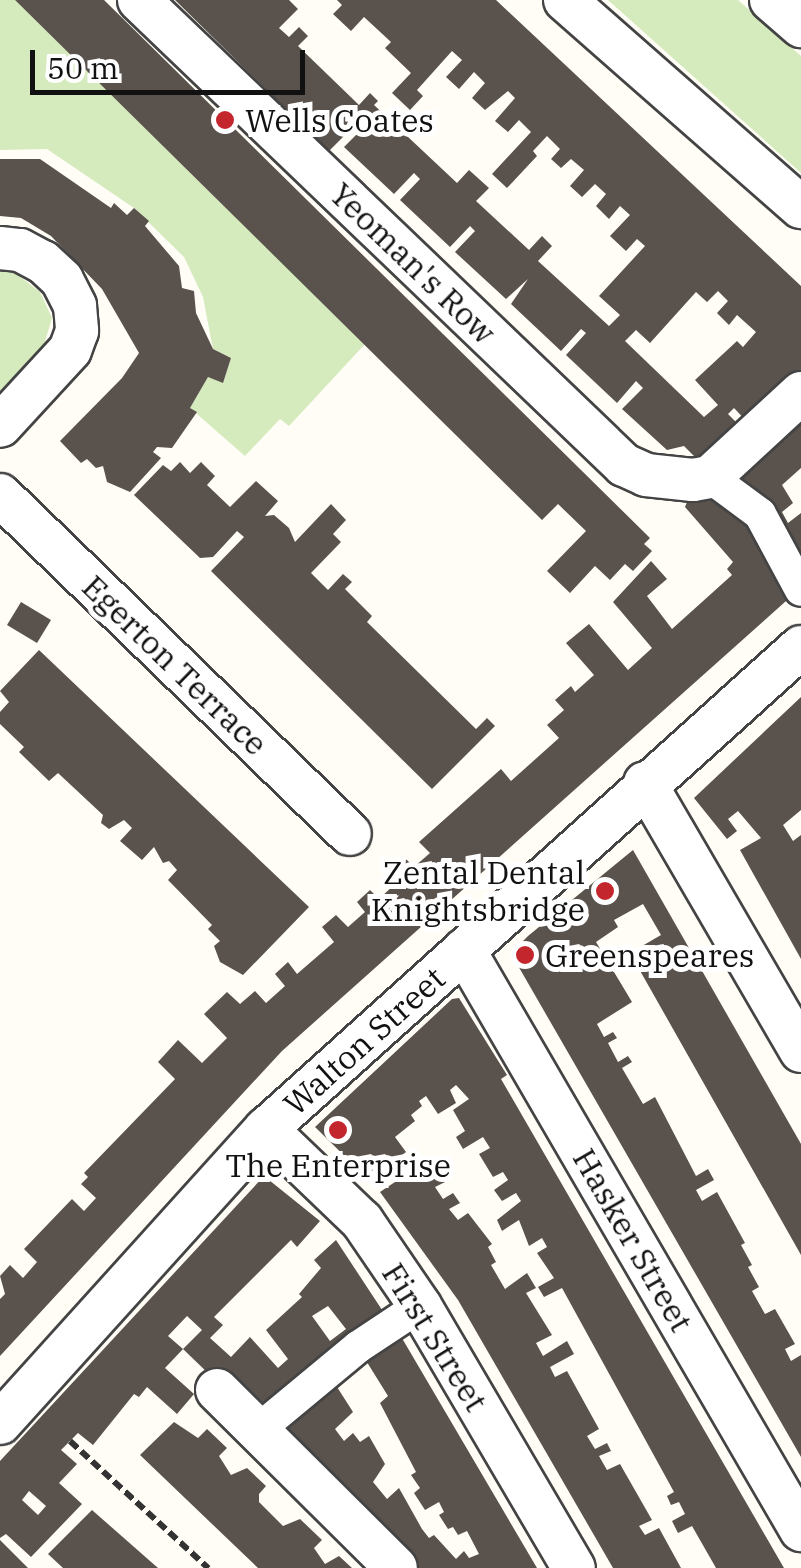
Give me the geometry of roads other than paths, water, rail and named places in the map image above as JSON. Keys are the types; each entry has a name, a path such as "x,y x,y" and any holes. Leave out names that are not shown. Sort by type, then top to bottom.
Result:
{"street":[{"name":"Yeoman's Row","path":"139,0 624,465 646,475 693,480 710,477"},
{"path":"566,0 801,207"},
{"path":"771,0 801,26"},
{"path":"0,248 20,250 42,262 62,280 75,306 77,330 70,350 0,426"},
{"path":"801,393 710,477 760,514 801,590"},
{"name":"Egerton Terrace","path":"0,495 350,834"},
{"name":"Walton Street","path":"0,1423 266,1129 645,783 801,647"},
{"path":"645,783 801,1051"},
{"name":"Hasker Street","path":"464,950 801,1530"},
{"name":"First Street","path":"266,1129 362,1221 420,1306 574,1568"},
{"path":"258,1430 358,1347 420,1306"},
{"path":"217,1390 396,1568"}],"place":[{"name":"Wells Coates","path":"225,120"},
{"name":"Zental Dental Knightsbridge","path":"605,891"},
{"name":"Greenspeares","path":"525,955"},
{"name":"The Enterprise","path":"338,1130"}]}
